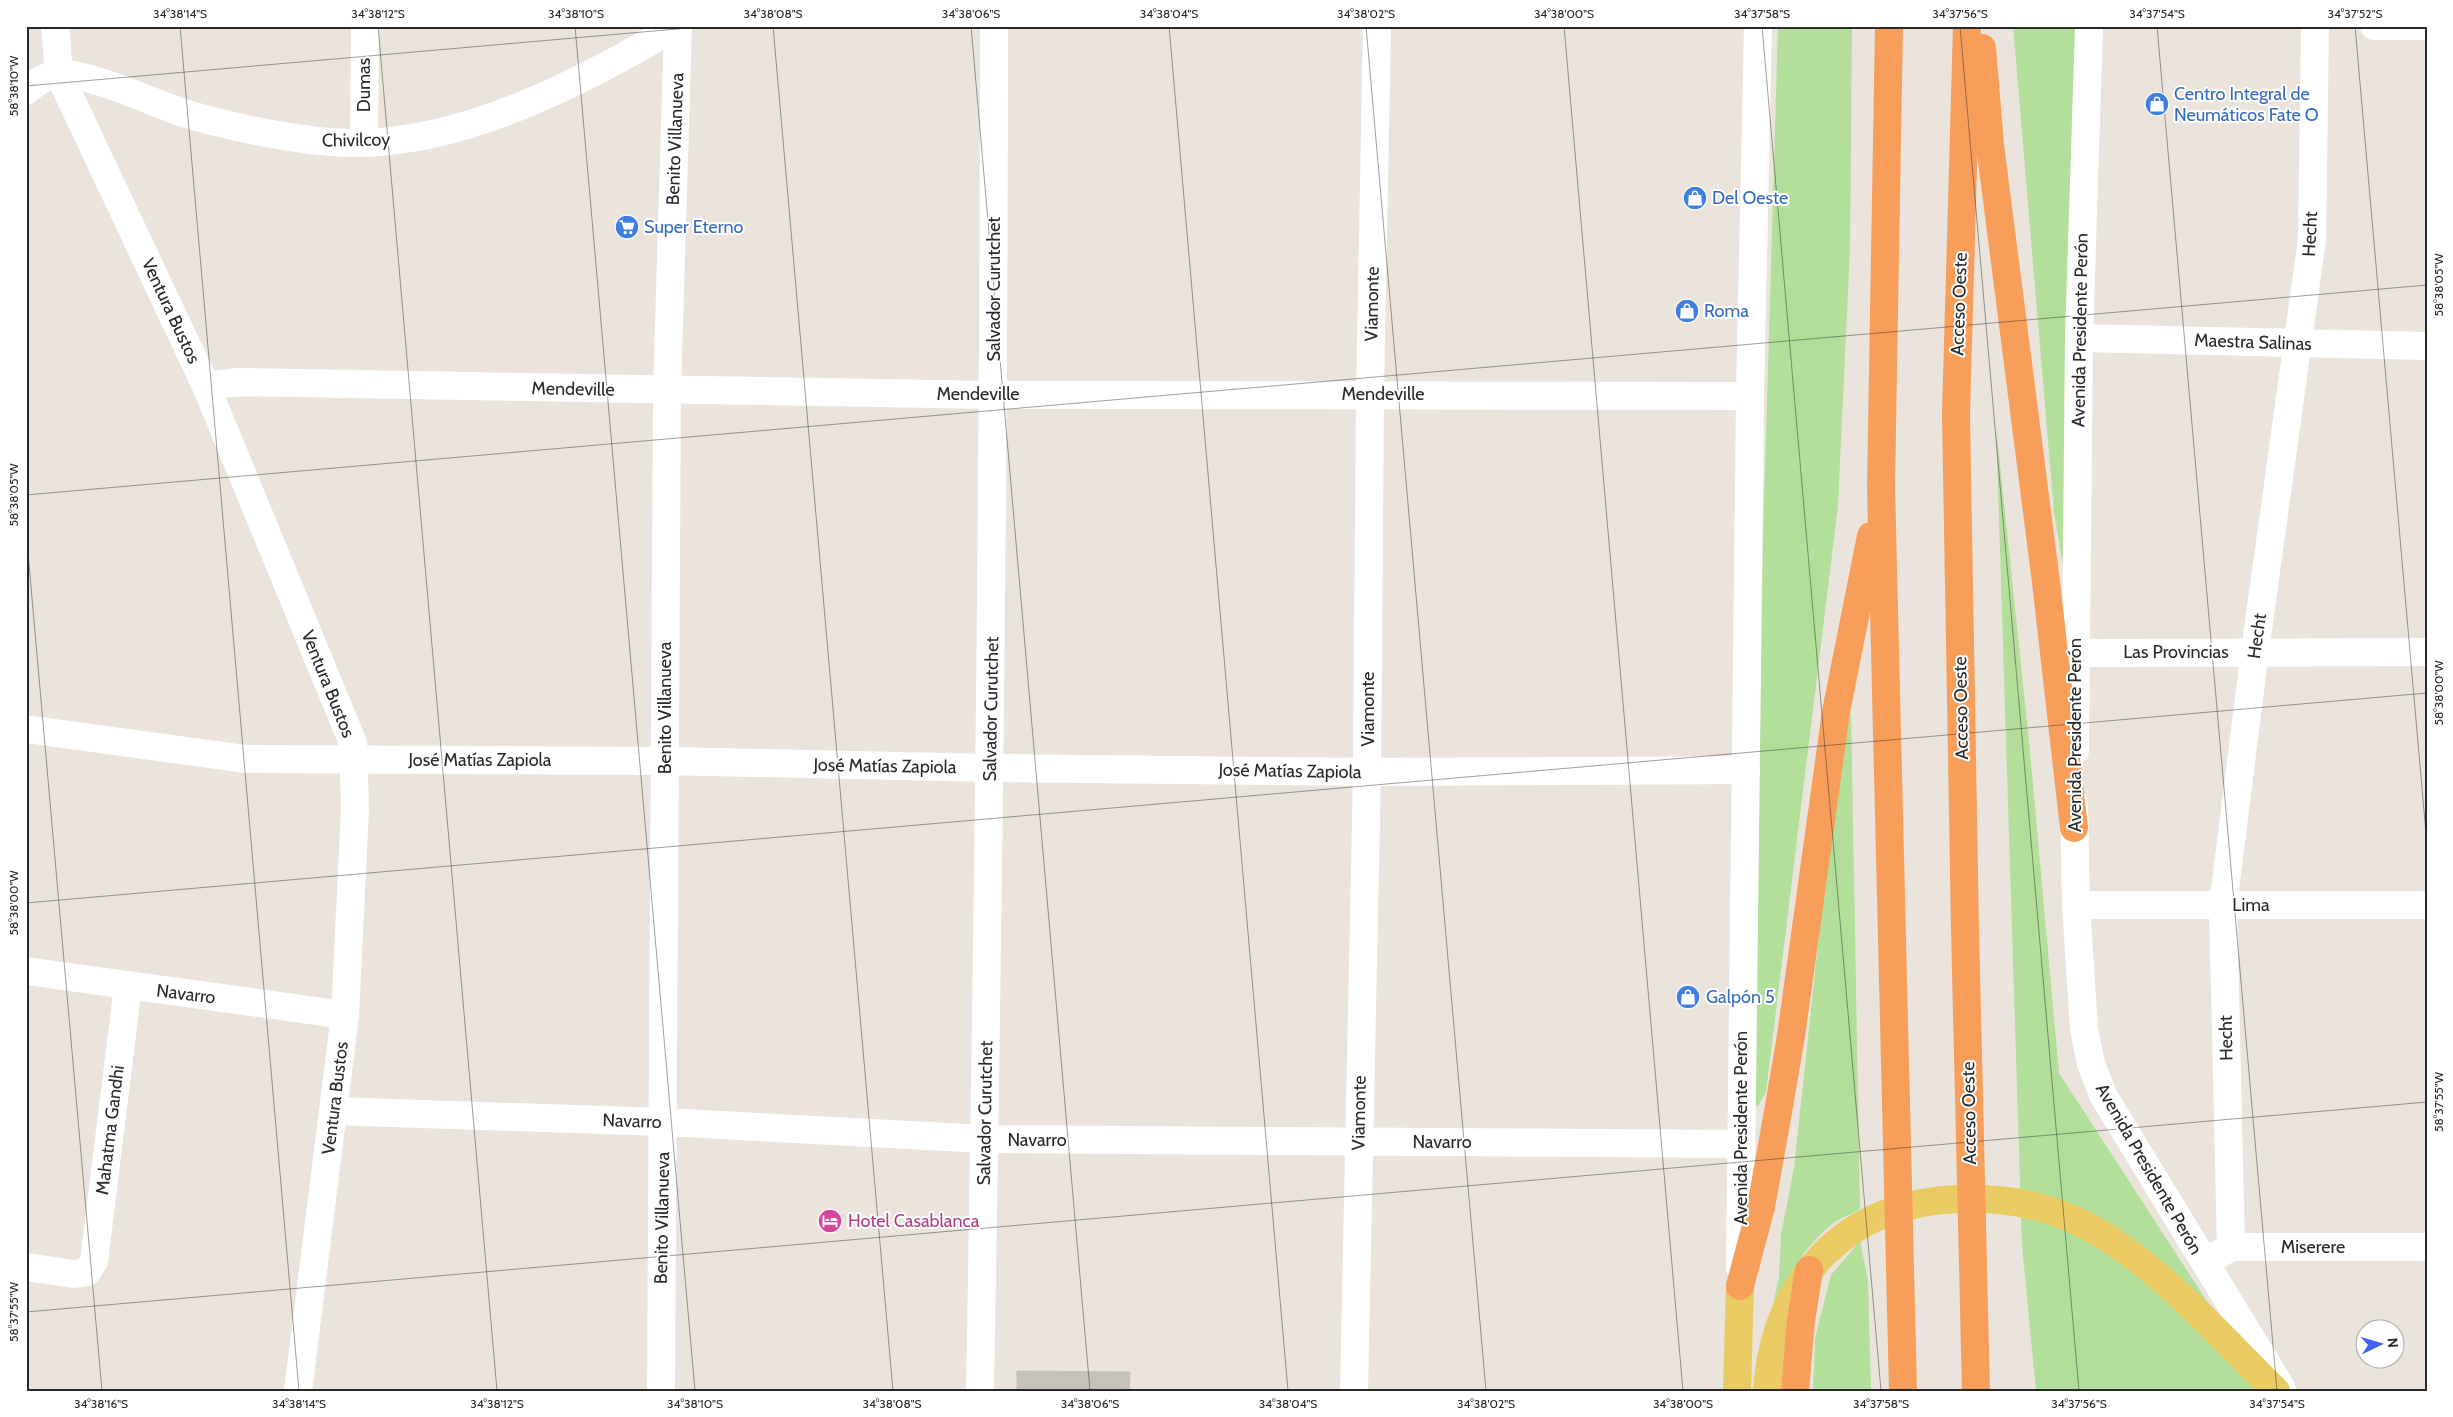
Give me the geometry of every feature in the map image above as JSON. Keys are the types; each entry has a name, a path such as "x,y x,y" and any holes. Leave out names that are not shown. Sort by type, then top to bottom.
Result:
{"highway":[{"path":"1889,26 1881,486 1903,1391"},
{"name":"Acceso Oeste","path":"1967,26 1956,414 1969,1132 1976,1391"},
{"path":"1980,26 1990,145 2046,582 2074,828"},
{"path":"1740,1286 1761,1207 1778,1112 1791,1036 1836,712 1881,486"},
{"path":"1795,1391 1801,1321 1809,1270"},
{"path":"1974,1295 1994,1391"}],"main road":[{"path":"1767,1391 1771,1357 1790,1299 1809,1270 1832,1244 1851,1230 1879,1215 1933,1200 1970,1198 2029,1204 2058,1213 2085,1226 2139,1262 2276,1391"},
{"name":"Avenida Presidente Perón","path":"1737,1391 1740,1286"}],"street":[{"name":"Ventura Bustos","path":"55,26 59,74 206,386 353,742 355,810 346,1015 298,1391"},
{"name":"Dumas","path":"364,26 364,143"},
{"name":"Chivilcoy","path":"59,74 90,79 218,124 309,140 364,143 439,133 492,118 580,78 677,26"},
{"name":"Benito Villanueva","path":"660,1391 664,1122 667,390 677,26"},
{"name":"Salvador Curutchet","path":"980,1391 991,768 994,26"},
{"name":"Viamonte","path":"1354,1391 1367,772 1370,394 1377,26"},
{"name":"Avenida Presidente Perón","path":"1740,1286 1750,396 1758,26"},
{"name":"Avenida Presidente Perón","path":"2089,26 2079,338 2074,828 2076,905 2084,1029 2091,1064 2103,1095 2204,1264 2283,1391"},
{"name":"Hecht","path":"2230,1247 2223,905 2255,651 2312,239 2314,26"},
{"path":"2374,26 2427,26"},
{"path":"26,91 38,81 59,74"},
{"name":"Maestra Salinas","path":"2079,338 2427,346"},
{"name":"Mendeville","path":"206,386 238,382 994,394 1750,396"},
{"name":"Las Provincias","path":"2075,653 2427,652"},
{"name":"José Matías Zapiola","path":"26,729 246,759 665,760 991,768 1367,772 1746,770"},
{"name":"Lima","path":"2076,905 2427,905"},
{"name":"Navarro","path":"26,971 346,1015"},
{"name":"Mahatma Gandhi","path":"26,1267 74,1274 87,1272 94,1261 128,986"},
{"name":"Navarro","path":"333,1111 664,1122 984,1139 1741,1144"},
{"path":"2204,1264 2230,1247"},
{"name":"Miserere","path":"2230,1247 2427,1247"}],"green space":[{"path":"1778,26 1852,26 1850,248 1838,506 1766,1092 1758,1106 1755,1105 1763,537"},
{"path":"2013,26 2082,26 2069,603 2054,512"},
{"path":"1996,425 2030,751 2059,1073 2265,1391 2036,1391 2022,1245"},
{"path":"1851,710 1860,1209 1835,1222 1806,1250 1783,1286 1772,1310 1779,1277 1781,1235 1794,1168 1832,814"},
{"path":"1860,1241 1868,1280 1871,1391 1813,1391 1815,1338 1831,1275"}],"building":[{"path":"1017,1371 1130,1372 1129,1391 1017,1391"}],"place":[{"name":"Centro Integral de Neumáticos Fate O","path":"2157,104"},
{"name":"Del Oeste","path":"1695,198"},
{"name":"Super Eterno","path":"627,227"},
{"name":"Roma","path":"1687,311"},
{"name":"Galpón 5","path":"1688,997"},
{"name":"Hotel Casablanca","path":"830,1221"}]}
